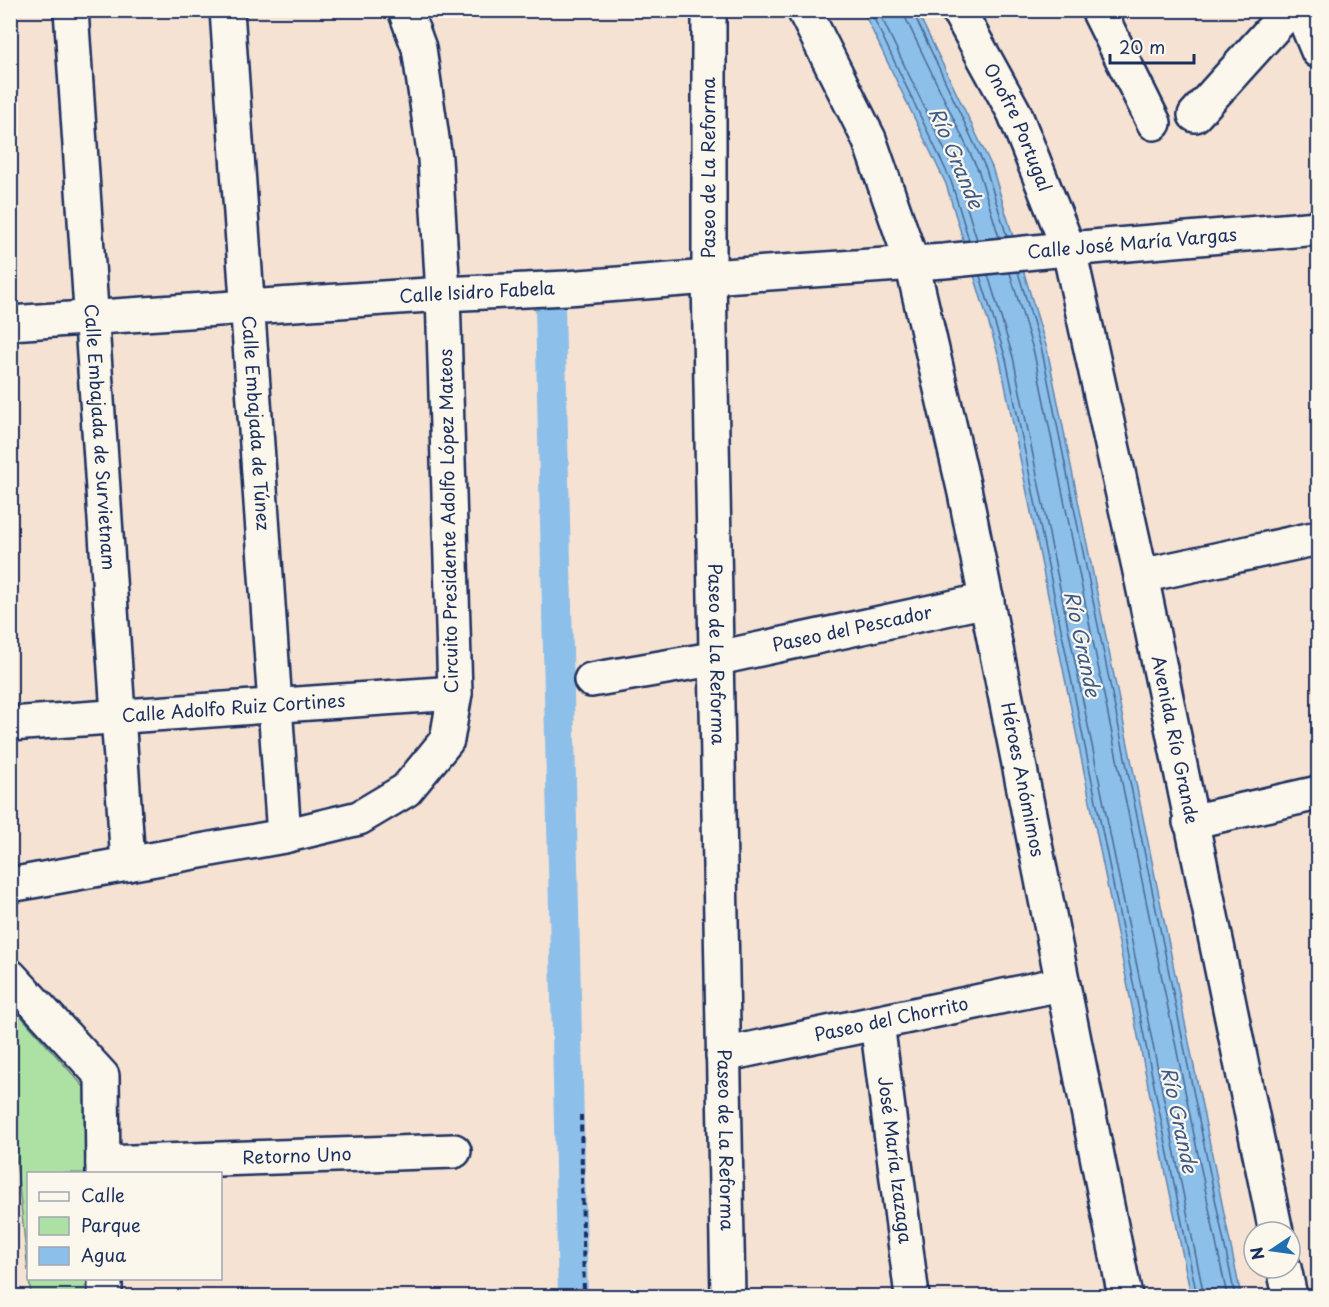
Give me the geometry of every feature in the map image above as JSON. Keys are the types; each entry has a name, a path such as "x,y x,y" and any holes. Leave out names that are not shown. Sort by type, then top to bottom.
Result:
{"street":[{"name":"Calle Embajada de Survietnam","path":"71,10 128,864"},
{"name":"Calle Embajada de Túnez","path":"227,10 284,836"},
{"name":"Circuito Presidente Adolfo López Mateos","path":"10,885 284,836 359,818 406,790 447,740 455,693 444,294 435,159 419,48 405,10"},
{"name":"Paseo de La Reforma","path":"709,10 709,277 718,658 728,1296"},
{"name":"Héroes Anómimos","path":"804,10 869,139 912,264 965,493 1125,1296"},
{"name":"Onofre Portugal","path":"958,10 1014,112 1057,250"},
{"path":"1098,10 1154,123"},
{"path":"1196,115 1299,12 1318,51"},
{"name":"Calle José María Vargas","path":"945,261 1318,228"},
{"name":"Avenida Río Grande","path":"1057,250 1141,576 1273,1220"},
{"name":"Calle Isidro Fabela","path":"10,323 567,288 945,261"},
{"path":"1141,576 1318,538"},
{"name":"Paseo del Pescador","path":"591,680 718,658 987,600"},
{"name":"Calle Adolfo Ruiz Cortines","path":"10,724 455,693"},
{"path":"1190,822 1318,794"},
{"path":"10,976 102,1076 103,1168"},
{"name":"Paseo del Chorrito","path":"723,1055 1061,984"},
{"name":"José María Izazaga","path":"877,1023 912,1296"},
{"name":"Retorno Uno","path":"103,1168 454,1151"},
{"path":"105,1280 105,1296"},
{"path":"1287,1280 1290,1296"}],"path":[{"path":"581,1115 584,1296"}],"green space":[{"path":"10,1004 85,1088 87,1172 27,1172 27,1262 11,1111"},
{"path":"29,1280 90,1280 90,1296 31,1296"}],"water":[{"name":"Río Grande","path":"863,11 917,11 992,167 1047,349 1241,1296 1191,1296 1000,360 946,184"}],"waterway":[{"path":"550,307 573,1296"}]}
